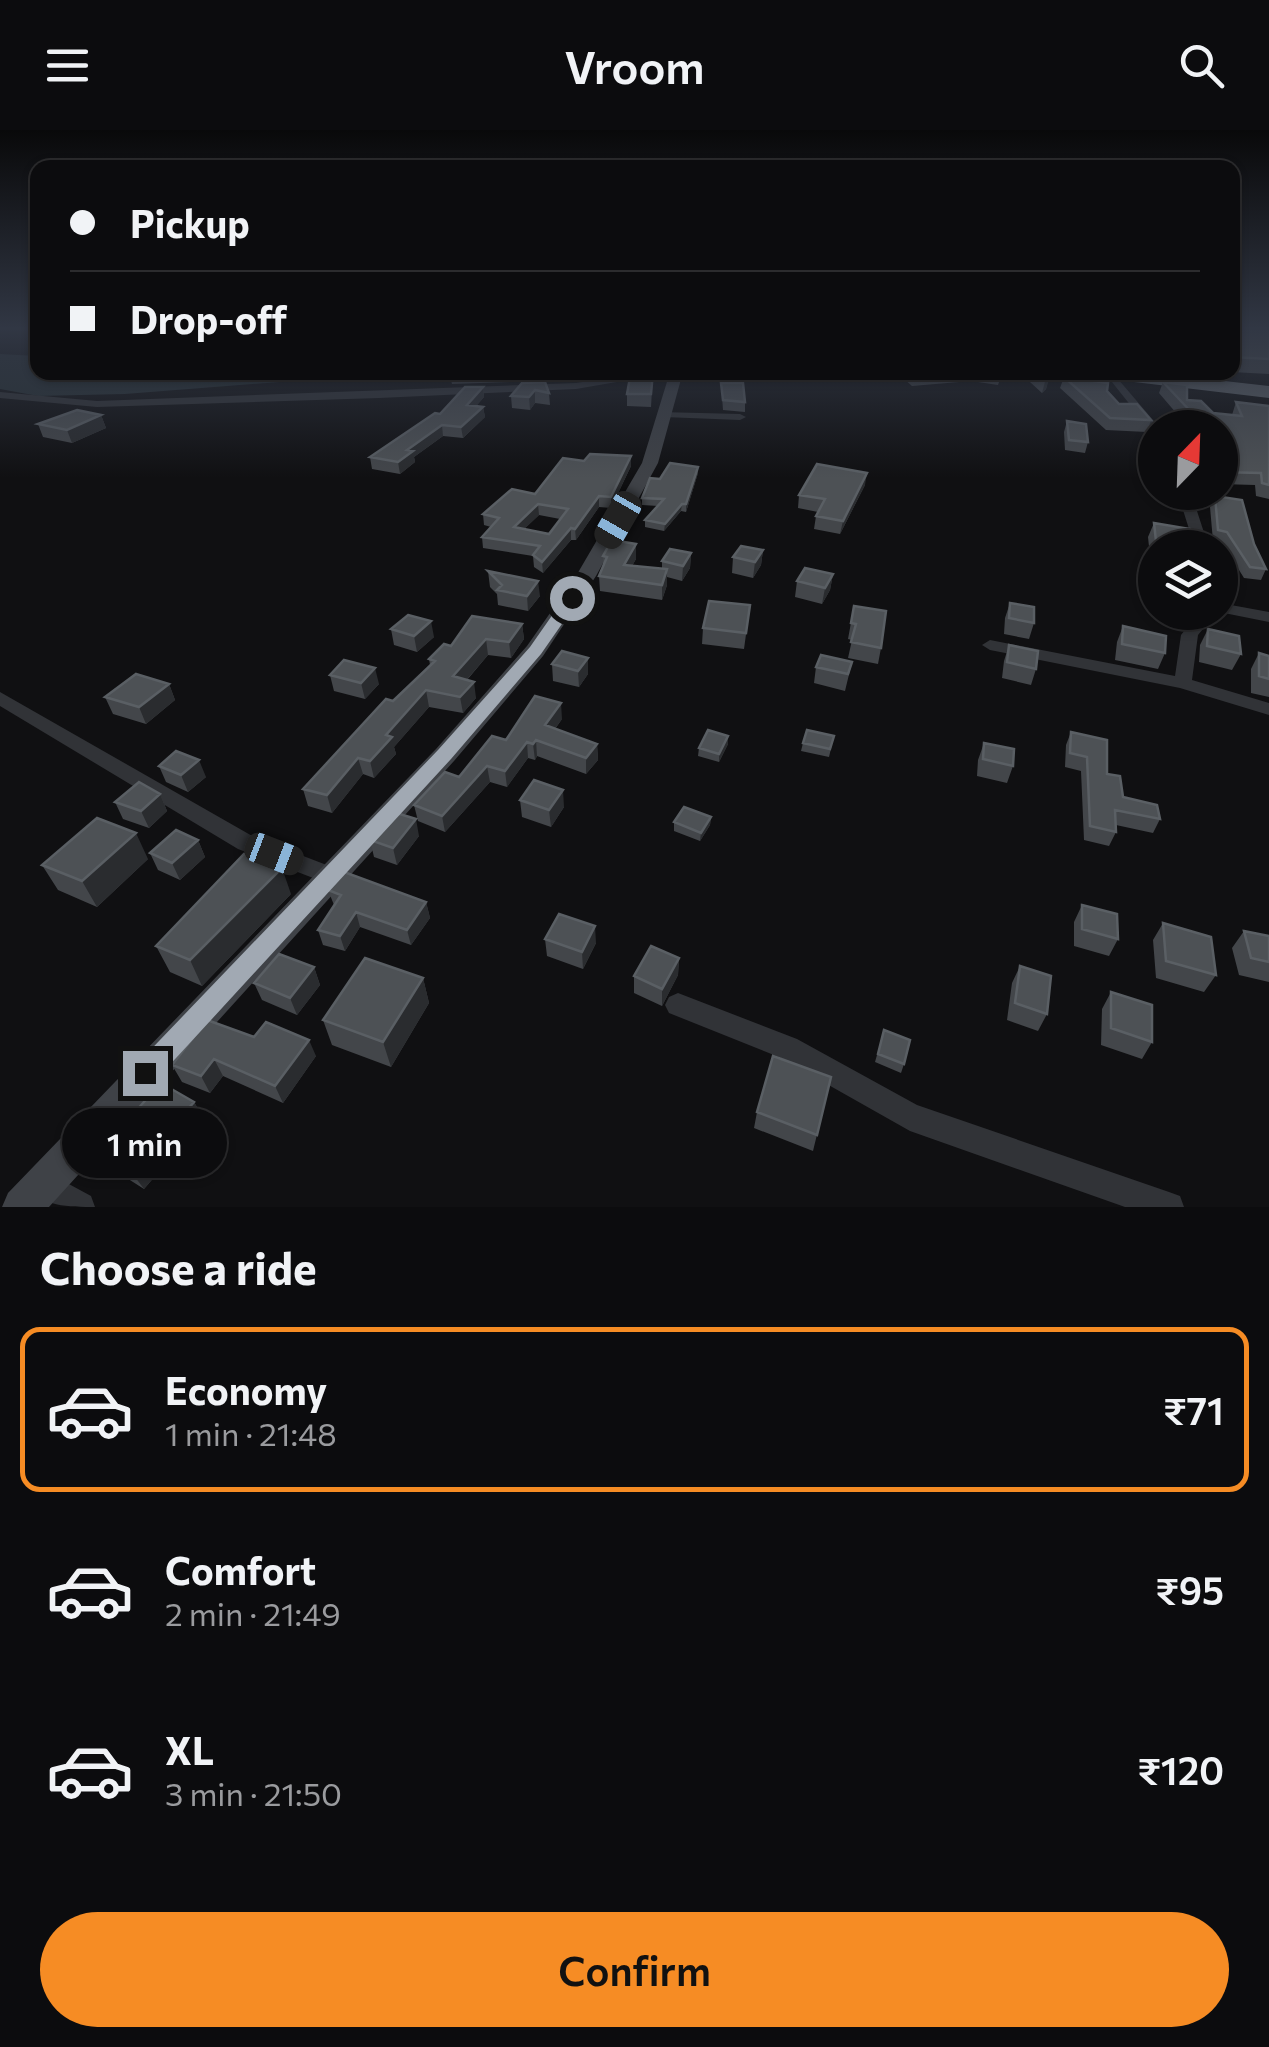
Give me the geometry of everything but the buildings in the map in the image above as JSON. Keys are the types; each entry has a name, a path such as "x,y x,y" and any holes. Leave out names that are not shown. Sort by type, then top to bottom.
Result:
{"highway":[{"path":"1162,380 1269,392"}],"main road":[{"path":"32,1196 445,755 558,620 650,463 672,380"}],"street":[{"path":"0,395 97,404 380,396 576,386 618,380"},
{"path":"1107,380 1138,412"},
{"path":"664,414 740,417"},
{"path":"1238,611 1269,617"},
{"path":"1183,683 1188,630"},
{"path":"990,645 1183,683 1269,709"},
{"path":"0,698 246,843 329,875"},
{"path":"678,1005 788,1048 910,1117 1169,1207"},
{"path":"32,1196 80,1207"}],"shaded area":[{"path":"0,377 306,380 125,394 38,396 0,389"}],"route":[{"path":"145,1073 445,755 535,651 572,598"}]}
